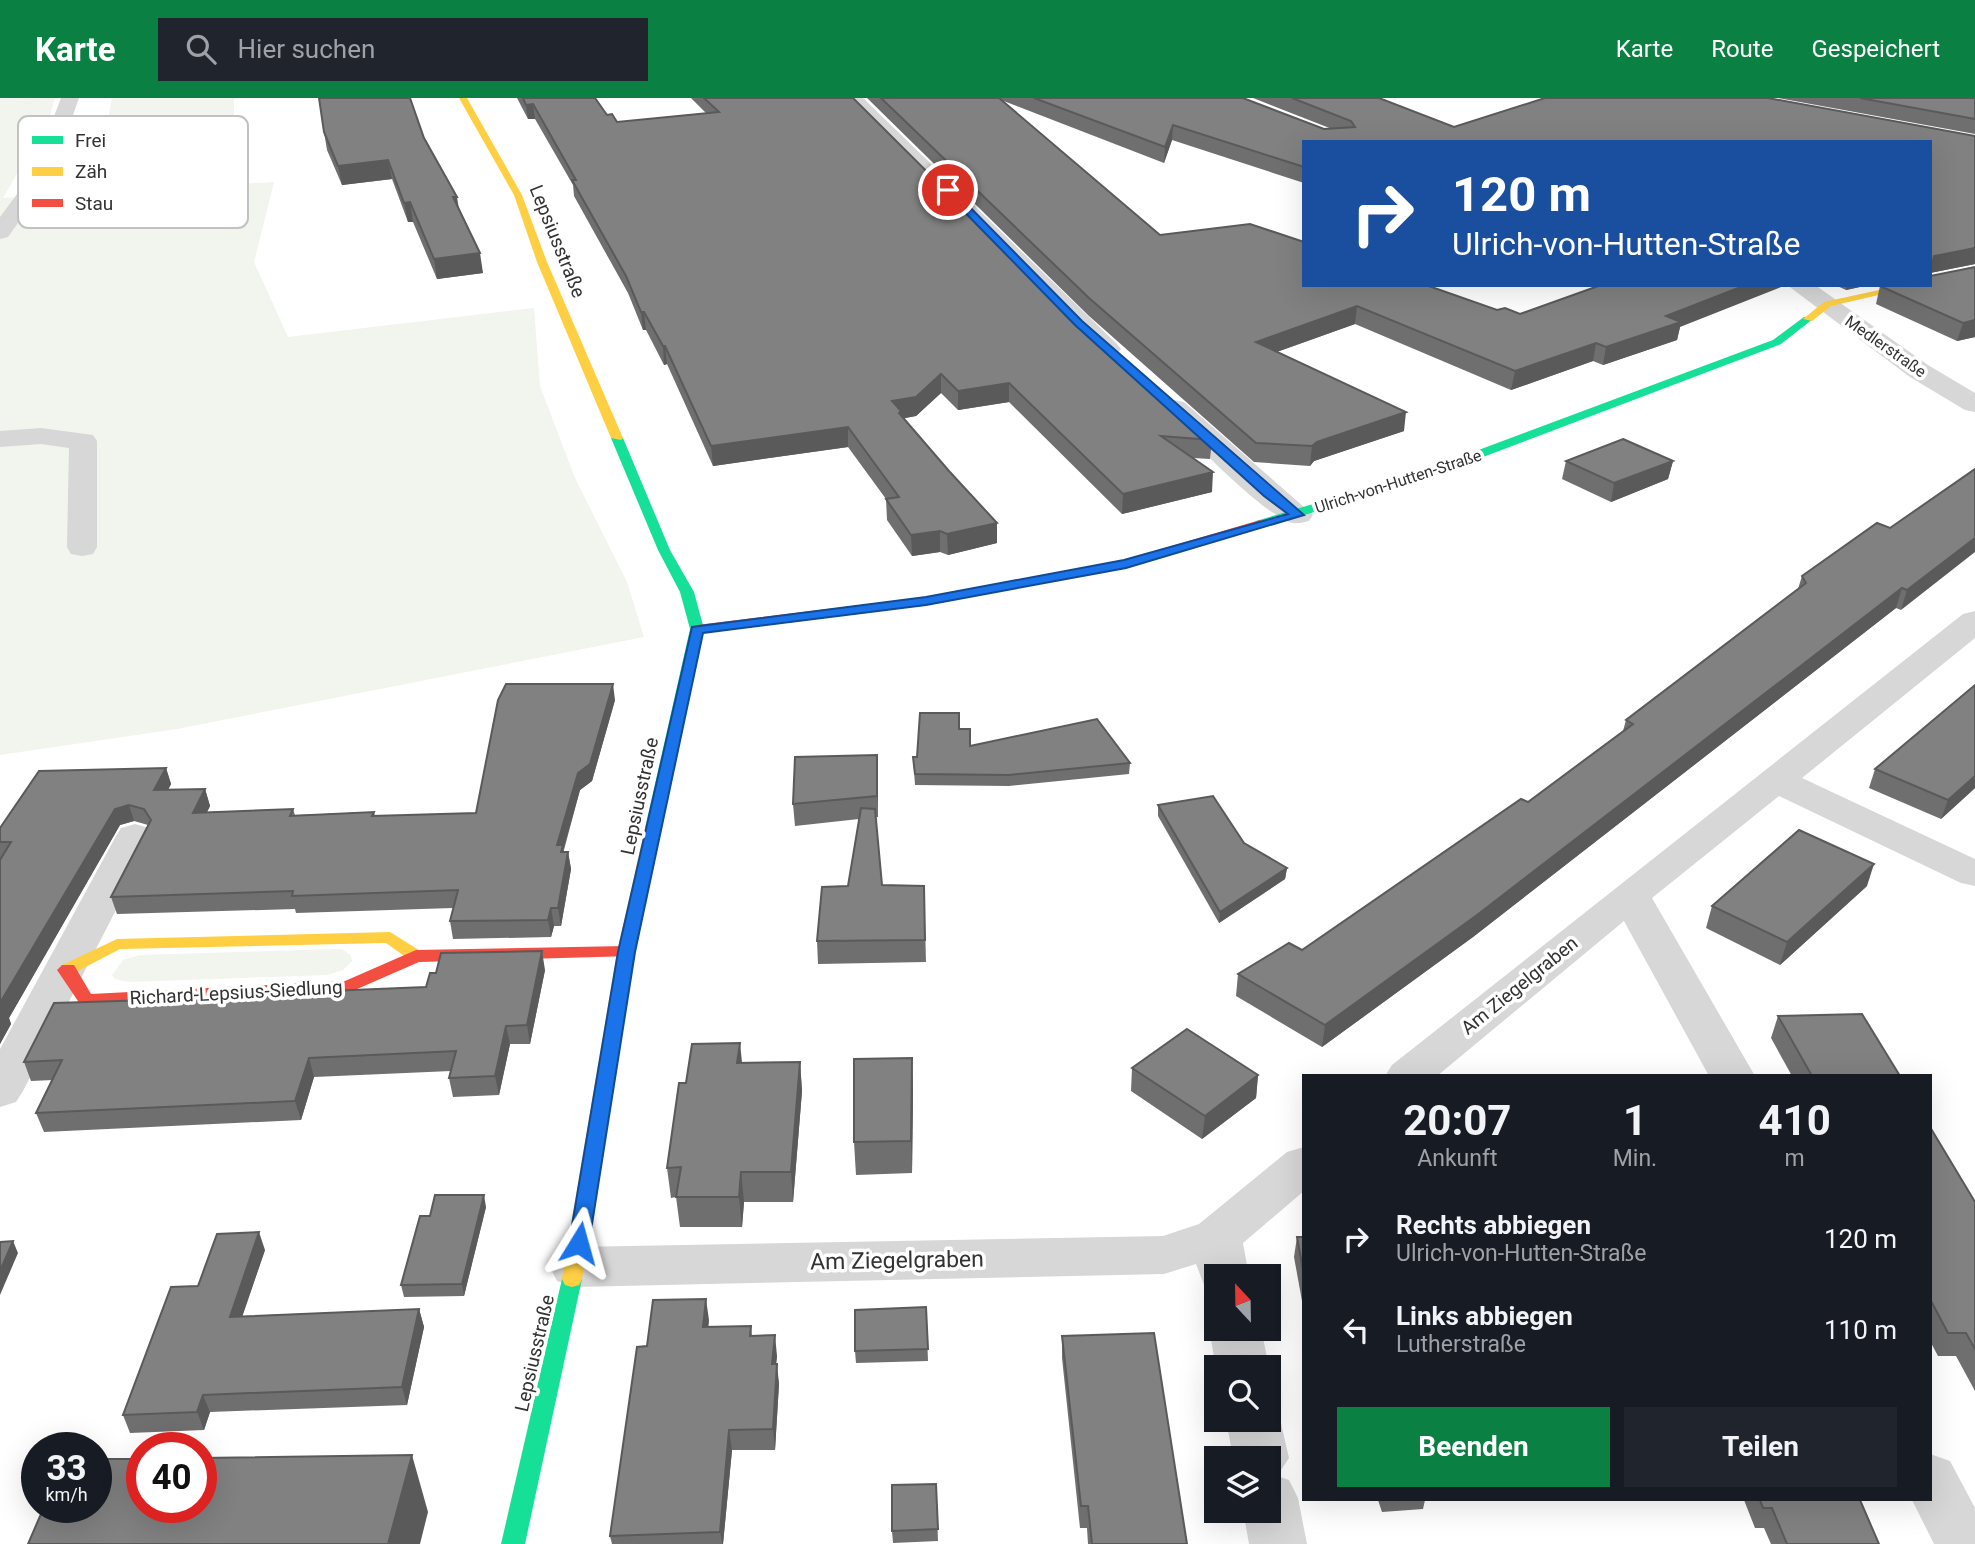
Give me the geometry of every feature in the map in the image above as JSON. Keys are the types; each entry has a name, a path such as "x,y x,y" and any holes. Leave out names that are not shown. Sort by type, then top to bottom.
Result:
{"street":[{"path":"63,116 70,98"},
{"name":"Lepsiusstraße","path":"463,98 518,195 542,262 664,550 687,592 697,629 626,952 575,1267 513,1544"},
{"path":"852,98 1078,323 1128,368"},
{"path":"0,232 18,208"},
{"name":"Medlerstraße","path":"1803,287 1919,371 1975,404"},
{"path":"1828,304 1910,287"},
{"name":"Ulrich-von-Hutten-Straße","path":"697,629 926,601 1126,564 1298,515 1421,476 1777,342 1828,304"},
{"path":"1158,394 1268,493 1298,515"},
{"path":"0,439 41,436 83,441 82,547"},
{"name":"Am Ziegelgraben","path":"1410,1074 1544,962 1631,897 1975,621"},
{"path":"1777,781 1975,874"},
{"path":"0,1091 135,836"},
{"path":"1631,897 1731,1074"},
{"path":"66,970 117,944 390,937 416,957"},
{"name":"Richard-Lepsius-Siedlung","path":"66,970 86,1000 348,987 416,957 626,952"},
{"name":"Am Ziegelgraben","path":"575,1267 1164,1255 1220,1257 1302,1166"},
{"path":"1932,1482 1964,1544"},
{"path":"1274,1523 1278,1544"}],"shaded area":[{"path":"55,98 50,116 18,116 18,172 3,198 18,197 18,228 248,228 248,184 274,182 254,262 288,337 534,308 540,386 575,478 627,582 644,637 177,729 0,755 0,99"},
{"path":"112,98 234,98 234,116 109,116"},
{"path":"342,949 351,956 352,961 343,970 327,975 128,982 115,979 112,975 123,960 139,955"}],"building":[{"path":"319,98 410,98 424,138 457,197 453,197 480,253 434,259 410,202 404,203 388,160 338,166 324,132"},
{"path":"523,98 595,98 607,115 612,114 617,122 719,112 704,98 853,98 1068,312 1212,440 1161,436 1213,472 1123,494 1009,383 958,391 941,374 916,397 892,401 901,411 899,413 997,523 947,534 940,531 911,535 886,499 899,497 848,427 711,446 665,346 644,312 641,312 626,276 572,180 576,180 533,104 526,105"},
{"path":"881,98 999,98 1160,235 1250,224 1302,241 1302,287 1432,287 1497,310 1505,308 1520,314 1595,287 1741,287 1666,316 1681,322 1606,347 1596,343 1515,371 1357,306 1256,342 1406,412 1312,446 1256,443 1089,298"},
{"path":"1034,98 1243,98 1324,129 1355,127 1351,121 1292,98 1379,98 1454,127 1545,98 1768,98 1975,136 1975,248 1934,256 1932,265 1932,140 1302,140 1302,166 1173,125 1165,147"},
{"path":"1860,98 1975,98 1975,119"},
{"path":"1975,267 1975,320 1963,323 1882,287 1932,287 1932,276"},
{"path":"1623,439 1673,461 1614,483 1566,461"},
{"path":"1975,469 1975,538 1907,590 1902,588 1477,915 1325,1025 1238,974 1289,943 1302,950 1521,799 1528,802 1633,724 1626,720 1806,583 1802,576 1877,523 1890,528"},
{"path":"506,684 613,684 590,764 578,773 557,845 563,845 561,852 568,852 558,908 551,908 548,920 450,921 458,890 292,896 293,891 111,897 151,820 144,809 129,805 115,809 0,1003 0,860 11,842 0,842 0,828 39,771 166,768 154,790 205,789 193,813 293,809 290,816 374,812 372,816 476,813 498,700"},
{"path":"1975,685 1975,776 1948,800 1875,769"},
{"path":"920,713 959,713 959,729 970,729 970,746 1097,719 1130,763 1009,775 915,774 913,757 917,757"},
{"path":"877,755 877,796 793,804 795,757"},
{"path":"1213,796 1244,843 1287,868 1220,912 1158,805"},
{"path":"861,808 875,809 882,885 924,886 925,940 817,941 822,887 848,886"},
{"path":"1799,830 1874,864 1787,942 1712,906"},
{"path":"542,951 527,1025 506,1026 495,1076 449,1078 456,1051 309,1058 295,1101 36,1113 62,1060 24,1062 54,1003 251,997 252,994 426,987 430,973 436,973 441,953"},
{"path":"1862,1014 1899,1074 1811,1074 1778,1016"},
{"path":"1187,1029 1258,1075 1205,1116 1132,1068"},
{"path":"740,1043 737,1063 800,1062 791,1172 741,1172 739,1197 676,1197 681,1167 667,1168 679,1083 686,1083 692,1044"},
{"path":"912,1058 911,1141 854,1142 854,1059"},
{"path":"1932,1130 1975,1202 1975,1349 1966,1333 1948,1333 1932,1303"},
{"path":"435,1195 484,1195 462,1284 401,1285 420,1216 430,1216"},
{"path":"259,1232 230,1317 419,1309 402,1387 203,1395 197,1412 123,1415 171,1287 198,1286 217,1234"},
{"path":"1297,1237 1302,1237 1302,1264"},
{"path":"13,1241 0,1271 0,1242"},
{"path":"706,1299 703,1327 751,1326 750,1336 775,1335 772,1364 777,1364 773,1429 729,1430 720,1532 610,1536 637,1347 647,1346 653,1300"},
{"path":"926,1307 928,1349 855,1351 855,1310"},
{"path":"1154,1333 1187,1544 1092,1544 1088,1506 1081,1506 1062,1336"},
{"path":"412,1455 388,1544 28,1544 37,1523 112,1523 112,1459 126,1459 126,1523 217,1523 217,1458"},
{"path":"936,1484 938,1529 892,1531 892,1485"},
{"path":"1760,1501 1860,1501 1879,1544 1787,1544 1772,1508 1763,1508"}],"traffic: fast":[{"path":"1260,524 1421,476 1777,342 1808,319"},
{"path":"617,438 664,550 687,592 697,629 653,828"},
{"path":"513,1544 572,1279"}],"traffic: slow":[{"path":"463,98 518,195 542,262 617,438"},
{"path":"1808,319 1828,304 1908,287"},
{"path":"572,1279 626,952 653,828"},
{"path":"68,969 117,944 390,937 416,956"}],"traffic: jam":[{"path":"697,629 925,601 1126,564 1260,524"},
{"path":"68,969 66,970 86,1000 348,987 416,956 626,952"}],"route":[{"path":"579,1243 626,952 697,629 926,601 1126,564 1298,515 1268,493 1078,323 948,190"}]}
